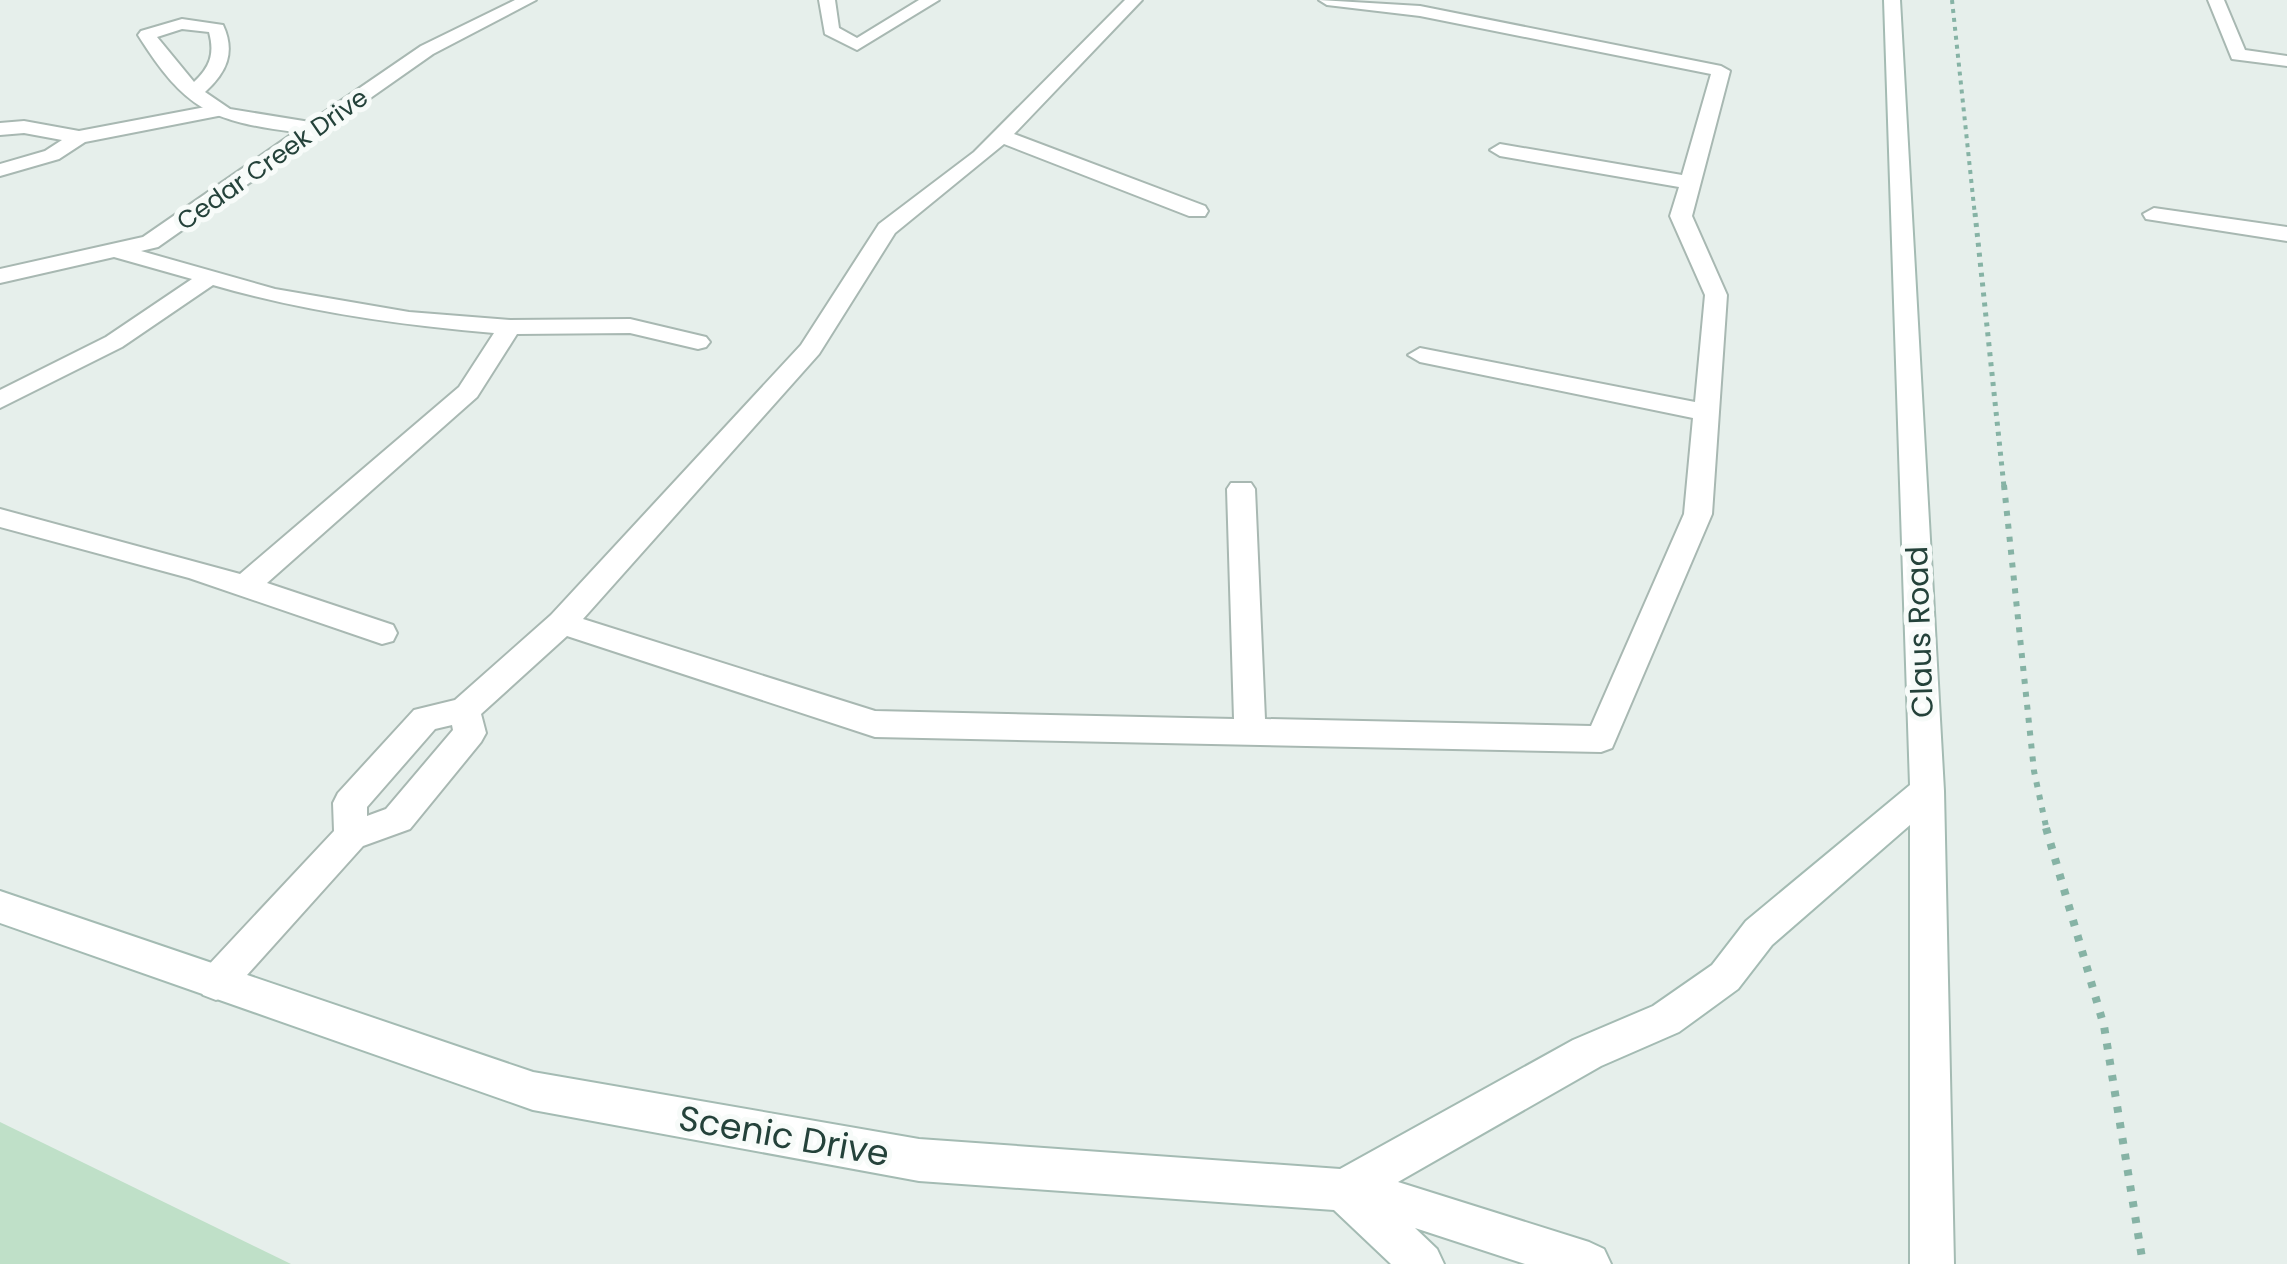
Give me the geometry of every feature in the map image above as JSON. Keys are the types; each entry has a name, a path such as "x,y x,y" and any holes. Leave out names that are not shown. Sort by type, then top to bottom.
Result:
{"street":[{"name":"Cedar Creek Drive","path":"0,276 150,242 428,50 528,0"},
{"path":"827,0 831,30 858,45 931,0"},
{"path":"351,836 350,803 424,719 464,710 562,623 810,349 887,229 1000,136 1134,0"},
{"path":"562,623 875,724 1601,739 1698,514 1716,295 1682,216 1720,71 1423,6 1327,0"},
{"name":"Claus Road","path":"1892,0 1926,791 1932,1264"},
{"path":"2216,0 2238,55 2287,61"},
{"path":"196,90 216,111"},
{"path":"0,170 52,154 79,138 216,111 315,130"},
{"path":"0,129 24,127 79,138"},
{"path":"1000,136 1054,153 1196,211"},
{"path":"1500,150 1690,183"},
{"path":"2154,214 2287,234"},
{"path":"114,250 272,294 409,319 510,327 630,326 698,342"},
{"path":"0,400 114,342 210,277"},
{"path":"245,586 468,392 510,327"},
{"path":"1420,354 1709,413"},
{"path":"1241,489 1250,732"},
{"path":"0,518 245,586 382,633"},
{"path":"216,983 351,836 398,819 470,733 464,710"},
{"path":"1422,1264 1343,1190 1586,1054 1666,1019 1725,978 1759,934 1926,791"},
{"name":"Scenic Drive","path":"0,906 533,1092 919,1160 1343,1190 1428,1210 1589,1264"}],"path":[{"path":"1952,0 2040,812 2096,990 2110,1052 2143,1264"}],"green space":[{"path":"0,1122 291,1264 0,1264"}]}
